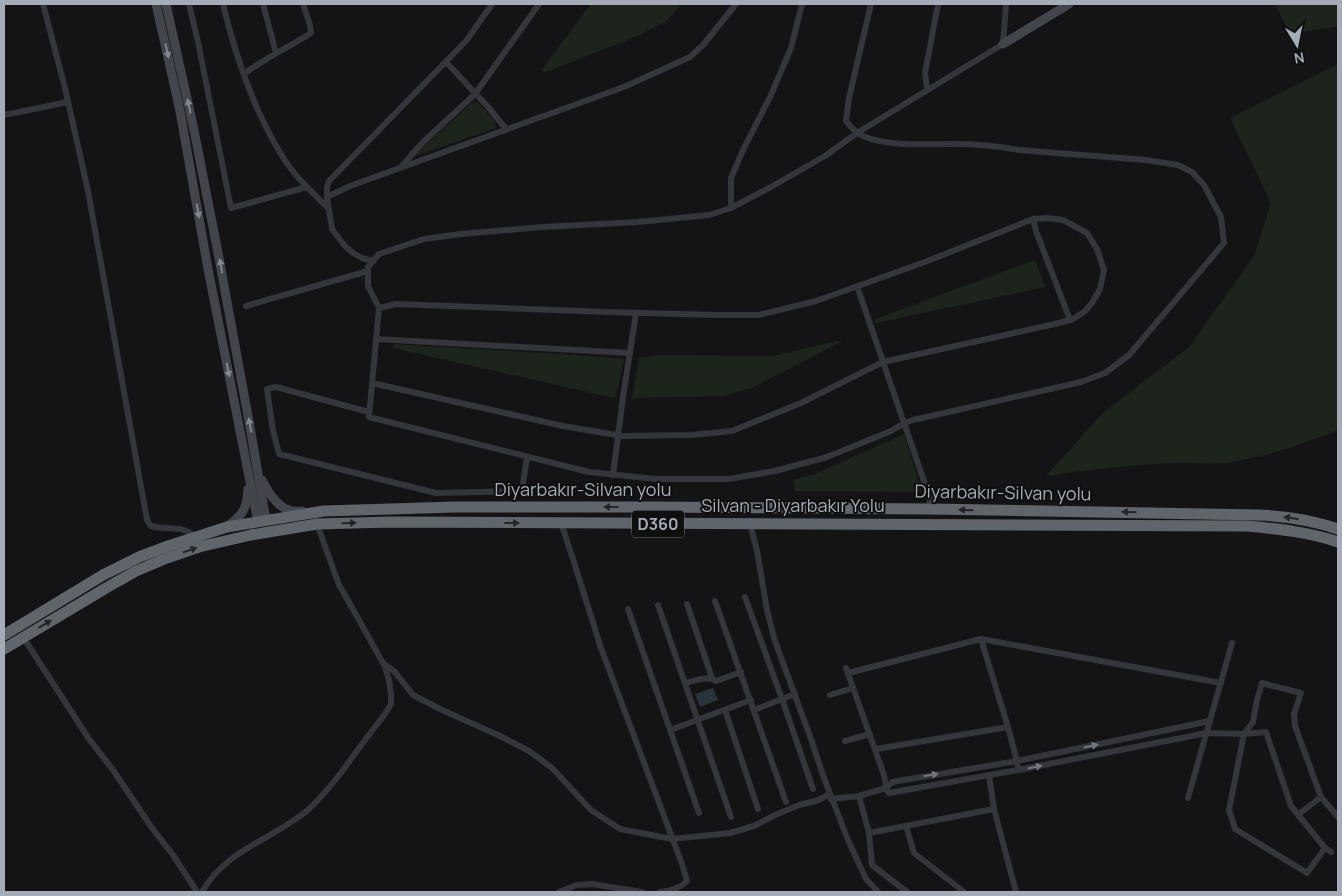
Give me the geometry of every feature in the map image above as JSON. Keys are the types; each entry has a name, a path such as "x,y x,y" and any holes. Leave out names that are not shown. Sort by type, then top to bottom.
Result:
{"highway":[{"name":"Diyarbakır-Silvan yolu","path":"4,635 103,575 138,557 195,536 227,527 324,511 455,507 929,509 1258,515 1288,517 1325,524 1338,529"},
{"name":"Silvan - Diyarbakır Yolu","path":"4,649 136,571 167,558 199,547 242,537 317,524 381,522 1247,526 1289,530 1338,542"}],"street":[{"path":"43,4 88,191 147,520 151,526 161,529 175,528 186,530 195,536"},
{"path":"156,4 180,111 210,278 254,474 248,501 243,512 240,517 227,527"},
{"path":"166,4 194,130 219,258 262,521"},
{"path":"189,4 231,208 307,187"},
{"path":"223,4 245,73 263,121 282,155 307,187 329,209"},
{"path":"263,4 276,53"},
{"path":"245,73 259,62 311,33 303,4"},
{"path":"373,261 362,258 344,245 332,229 327,197 328,181 467,40 492,4"},
{"path":"399,169 422,143 475,94 538,4"},
{"path":"327,197 350,186 624,87 690,57 703,45 736,4"},
{"path":"731,208 731,178 771,95 791,48 802,4"},
{"path":"871,4 846,121 857,133 863,137 882,142 924,145 1001,146 1019,150 1146,160 1178,165 1192,172 1204,185 1221,217 1224,243 1129,356 1104,373 1081,382 913,420 891,431 826,456 775,471 729,479 656,480 588,472 369,417 379,308 368,286 368,266 379,254 424,239 461,234 647,221 709,215 731,208 825,156 857,133 927,89 1068,4"},
{"path":"927,89 925,73 938,4"},
{"path":"1003,44 1006,4"},
{"path":"446,62 506,129"},
{"path":"4,115 68,102"},
{"path":"372,383 563,426 618,436 691,435 732,431 800,403 883,362 1070,320 1084,312 1092,303 1100,289 1104,270 1097,249 1087,233 1063,220 1048,218 1033,219 925,262 808,303 760,315 636,313 396,304 379,308"},
{"path":"1033,219 1070,320"},
{"path":"246,306 368,271"},
{"path":"857,286 930,500 929,509"},
{"path":"613,475 636,313"},
{"path":"376,339 630,353"},
{"path":"369,412 276,387 268,389 278,454 436,493 522,491 527,457"},
{"path":"254,474 274,500 290,511 324,511"},
{"path":"561,523 601,648 687,880 682,886 660,892"},
{"path":"202,892 227,862 308,809 326,791 391,704 389,680 383,663 339,585 317,524"},
{"path":"750,524 775,641 848,840 866,878 878,892"},
{"path":"745,597 813,789"},
{"path":"715,601 786,802"},
{"path":"687,604 712,678"},
{"path":"658,605 731,816"},
{"path":"628,609 699,813"},
{"path":"23,637 89,738 173,855 196,892"},
{"path":"981,639 1018,761 1018,770"},
{"path":"1221,683 981,639 847,671 876,749 889,793 1207,733 1244,734 1266,732"},
{"path":"1188,798 1232,643"},
{"path":"383,663 395,672 413,695 529,751 552,768 592,810 620,829 672,839 730,833 754,826 799,805 831,797 858,796 886,788 892,782 1018,761 1210,721"},
{"path":"685,683 706,678 712,678 716,681 741,672"},
{"path":"1253,722 1266,732 1291,806 1328,850 1307,872 1235,829 1229,810 1244,734 1253,722 1256,700 1262,683 1301,693 1294,714 1295,726 1321,797 1338,817"},
{"path":"830,695 853,688"},
{"path":"754,710 794,694"},
{"path":"670,730 751,700"},
{"path":"725,710 758,808"},
{"path":"876,749 1008,727"},
{"path":"845,741 870,734"},
{"path":"989,775 994,809 1016,892"},
{"path":"858,796 869,833 872,865 907,892"},
{"path":"1299,814 1321,797"},
{"path":"869,833 994,809"},
{"path":"906,826 914,854 964,892"},
{"path":"559,892 577,885 592,884 642,892"}],"shaded area":[{"path":"591,4 682,4 665,22 640,35 544,73 542,69"},
{"path":"1275,4 1338,4 1338,26 1290,34"},
{"path":"1338,64 1338,430 1283,450 1240,461 1218,464 1178,463 1140,465 1046,476 1103,413 1189,347 1254,256 1271,203 1230,118"},
{"path":"473,102 478,103 495,121 496,128 412,157"},
{"path":"1035,260 1045,287 874,322 875,319"},
{"path":"843,341 754,387 725,396 632,398 639,358 658,355 773,356"},
{"path":"393,344 624,359 617,393 614,398 393,348"},
{"path":"904,434 921,489 920,492 795,491 793,480 815,474"},
{"path":"713,688 718,700 700,707 695,694"}]}
